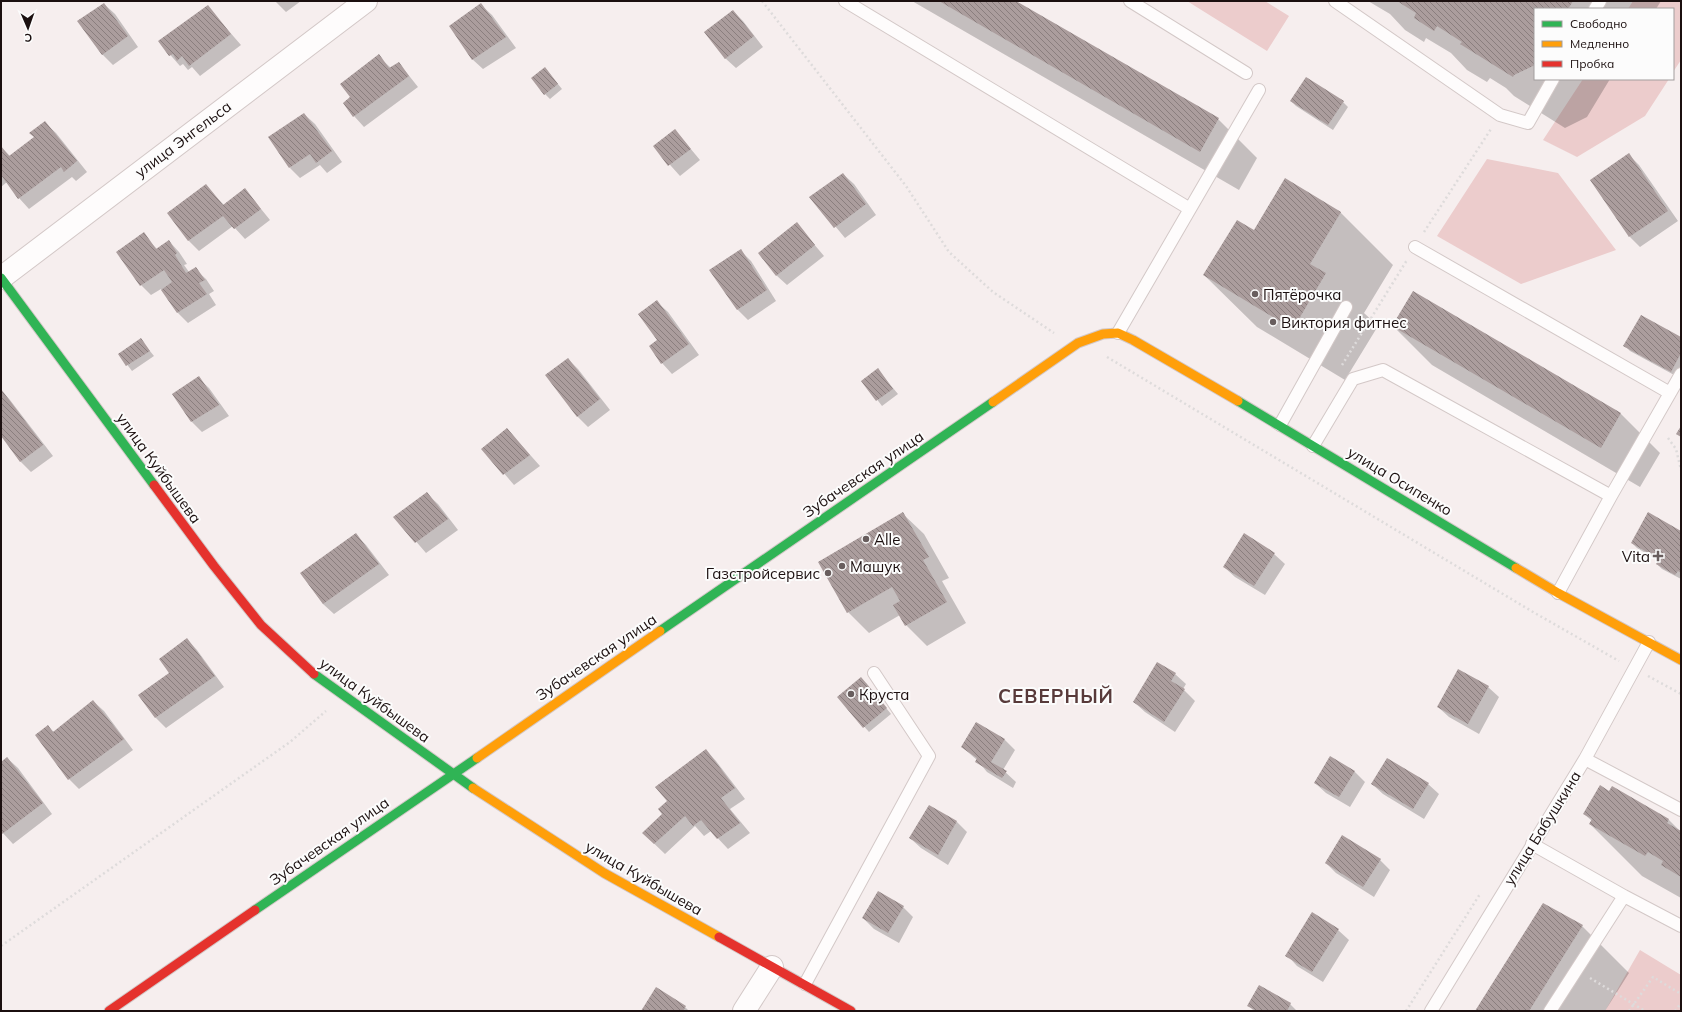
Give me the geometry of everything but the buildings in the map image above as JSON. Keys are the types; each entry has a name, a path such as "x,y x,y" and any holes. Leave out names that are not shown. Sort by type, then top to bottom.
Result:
{"street":[{"name":"улица Энгельса","path":"1,278 366,1"},
{"name":"улица Куйбышева","path":"1,278 214,566 260,625 321,680 452,774 604,872 851,1011"},
{"name":"улица Осипенко","path":"1103,334 1118,333 1133,340 1280,425 1558,593 1681,660"},
{"name":"Зубачевская улица","path":"109,1011 1078,343 1103,334"},
{"path":"744,1011 772,967"}],"lane":[{"path":"845,1 1190,209"},
{"path":"1130,1 1246,73"},
{"path":"1336,1 1500,115 1528,123 1552,80"},
{"path":"1118,333 1259,90"},
{"path":"1415,247 1670,393"},
{"path":"1280,425 1346,307"},
{"path":"1313,446 1354,379 1383,370 1611,496"},
{"path":"1558,593 1611,496 1681,374"},
{"name":"улица Бабушкина","path":"1431,1011 1584,759 1649,642"},
{"path":"805,984 929,756 874,673"},
{"path":"1584,759 1681,810"},
{"path":"1532,844 1681,926"},
{"path":"1550,1011 1578,970 1624,896"}],"path":[{"path":"1340,369 1415,247 1500,115"},
{"path":"1668,438 1676,448 1681,470"},
{"path":"1,946 290,742 343,696"},
{"path":"1406,1011 1481,894"},
{"path":"1578,970 1645,1011"},
{"path":"1629,1011 1653,977 1681,994"},
{"path":"1675,1011 1681,1002"}],"shaded area":[{"path":"1187,1 1265,1 1289,16 1267,51"},
{"path":"1633,1 1681,1 1681,60 1674,70 1674,8 1629,8"},
{"path":"1582,80 1668,80 1645,116 1577,157 1543,140"},
{"path":"1487,159 1558,173 1616,250 1521,284 1437,236"},
{"path":"1640,950 1681,975 1681,1011 1605,1011"}],"traffic: fast":[{"path":"1,278 154,485"},
{"path":"1238,401 1516,568"},
{"path":"660,631 993,402"},
{"path":"314,674 473,788"},
{"path":"255,910 477,758"}],"traffic: slow":[{"path":"993,402 1078,343 1103,334 1118,333 1133,340 1238,401"},
{"path":"1516,568 1558,593 1681,660"},
{"path":"477,758 660,631"},
{"path":"473,788 604,873 719,937"}],"traffic: jam":[{"path":"154,485 214,566 261,625 314,674"},
{"path":"109,1011 255,910"},
{"path":"719,937 851,1011"}],"place":[{"name":"Пятёрочка","path":"1255,294"},
{"name":"Виктория фитнес","path":"1273,322"},
{"name":"Alle","path":"866,539"},
{"name":"Vita","path":"1658,556"},
{"name":"Машук","path":"842,566"},
{"name":"Газстройсервис","path":"828,573"},
{"name":"Круста","path":"851,694"}],"district":[{"name":"СЕВЕРНЫЙ","path":"1056,696"}]}
